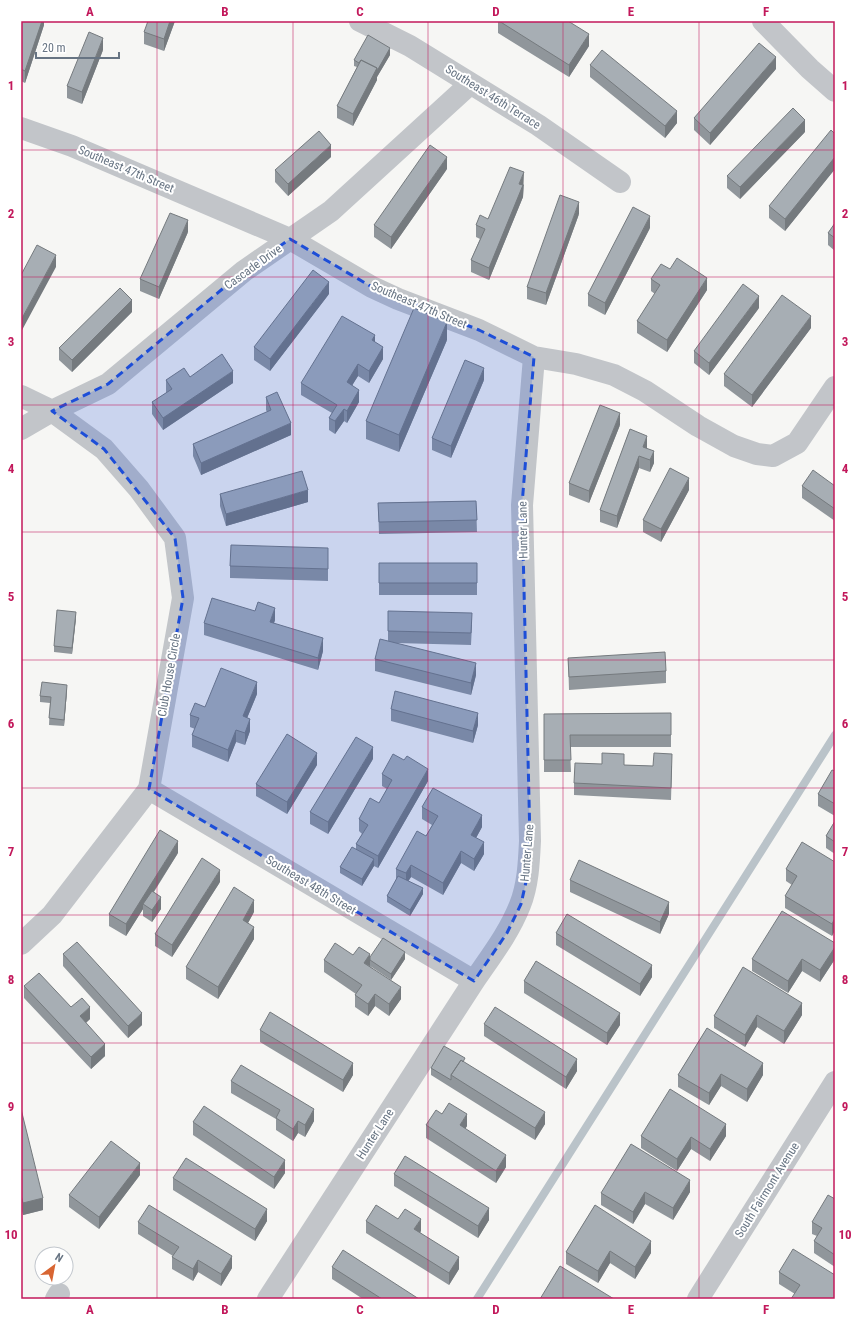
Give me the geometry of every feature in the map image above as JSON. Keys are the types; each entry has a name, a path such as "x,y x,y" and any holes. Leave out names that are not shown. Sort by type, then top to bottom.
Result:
{"street":[{"name":"Southeast 46th Terrace","path":"360,21 410,46 538,125 620,182"},
{"path":"763,21 810,69 835,91"},
{"name":"Cascade Drive","path":"21,429 108,384 244,271 331,211 470,84"},
{"name":"Southeast 47th Street","path":"21,128 72,146 290,239 372,287 398,299 479,330 534,357 576,364 614,375 645,391 698,426 734,446 757,454 773,456 797,443 835,387"},
{"name":"Hunter Lane","path":"268,1299 474,981 507,933 521,904 528,873 530,841 522,505 534,357"},
{"name":"Club House Circle","path":"21,396 52,412 104,448 138,489 175,538 183,598 149,789 52,915 21,944"},
{"name":"Southeast 48th Street","path":"149,789 474,981"},
{"name":"South Fairmont Avenue","path":"698,1299 835,1082"}],"highlighted area":[{"path":"290,239 372,287 479,330 534,357 522,505 530,841 528,873 521,904 507,933 474,981 149,789 183,598 175,538 104,449 52,411 108,384 244,271"}],"building":[{"path":"21,21 42,21 25,71 21,69"},
{"path":"148,21 170,21 164,39 144,32"},
{"path":"499,21 568,21 589,34 569,65"},
{"path":"89,32 103,38 82,92 67,86"},
{"path":"368,35 390,48 377,71 377,68 361,60 359,63 354,60"},
{"path":"759,43 776,57 710,133 694,118"},
{"path":"602,50 677,111 665,126 590,65"},
{"path":"361,60 377,68 353,114 337,106"},
{"path":"793,108 805,120 740,187 727,176"},
{"path":"831,130 835,134 835,157 785,219 769,206"},
{"path":"319,131 331,145 288,184 275,170"},
{"path":"430,145 447,157 391,237 374,225"},
{"path":"510,167 524,172 519,184 523,185 489,268 471,260 485,229 476,225 480,215 488,219"},
{"path":"560,195 579,202 546,293 527,287"},
{"path":"633,207 650,216 605,303 588,294"},
{"path":"170,213 188,220 159,287 140,279"},
{"path":"835,223 835,238 828,233"},
{"path":"37,245 56,255 21,320 21,275"},
{"path":"677,258 707,278 667,340 637,321 660,285 651,279 661,264 670,269"},
{"path":"313,270 329,282 270,359 254,347"},
{"path":"743,284 759,296 709,363 694,351"},
{"path":"120,288 132,300 72,360 59,348"},
{"path":"782,295 811,316 752,395 724,374"},
{"path":"414,308 447,322 399,435 366,421"},
{"path":"342,316 375,335 372,340 383,347 369,371 358,364 347,382 359,390 347,411 344,409 335,421 329,418 337,405 301,383"},
{"path":"222,354 233,371 163,418 152,402 172,389 166,380 184,368 190,377"},
{"path":"465,360 484,368 451,446 432,438"},
{"path":"277,392 291,423 201,463 193,444 271,410 266,397"},
{"path":"600,405 620,413 589,491 569,483"},
{"path":"630,429 647,436 643,447 654,451 650,460 639,456 617,516 600,510"},
{"path":"670,468 689,478 661,529 643,520"},
{"path":"813,470 835,486 835,509 802,486"},
{"path":"302,471 308,490 226,514 220,494"},
{"path":"476,501 477,520 379,522 378,503"},
{"path":"231,545 328,548 328,569 230,566"},
{"path":"379,563 477,563 477,583 379,583"},
{"path":"212,598 255,611 258,602 275,608 270,622 323,638 318,658 204,623"},
{"path":"57,610 76,612 72,648 54,646"},
{"path":"388,611 472,613 471,633 388,631"},
{"path":"380,639 476,663 471,683 375,659"},
{"path":"665,652 666,671 569,677 568,658"},
{"path":"221,668 257,682 243,716 250,719 245,733 236,730 228,750 192,735 199,718 190,715 195,703 205,707"},
{"path":"42,682 67,685 64,720 49,718 51,697 40,696"},
{"path":"395,691 478,713 473,731 391,709"},
{"path":"671,713 671,735 570,735 571,760 544,760 544,714"},
{"path":"287,734 317,753 287,802 256,784"},
{"path":"356,737 373,747 328,822 310,812"},
{"path":"602,753 624,754 624,765 653,766 654,753 672,754 671,788 574,783 575,763 602,764"},
{"path":"393,754 404,760 407,756 428,769 378,856 356,844 368,825 359,819 370,798 379,803 392,780 382,774"},
{"path":"832,770 835,771 835,804 818,794"},
{"path":"433,788 482,815 471,835 484,842 474,859 461,851 443,883 411,865 406,873 396,869 417,831 426,836 438,816 422,807"},
{"path":"835,821 835,842 826,836"},
{"path":"160,830 178,841 126,924 109,914"},
{"path":"802,842 835,862 835,918 832,924 785,896 797,876 786,869"},
{"path":"352,847 374,859 362,879 340,867"},
{"path":"202,858 220,870 172,945 155,934"},
{"path":"579,860 669,902 660,922 570,880"},
{"path":"398,876 423,888 410,910 387,896"},
{"path":"234,887 254,900 243,920 254,927 218,987 186,967"},
{"path":"152,891 161,897 152,910 143,904"},
{"path":"782,911 835,943 835,947 820,970 802,959 788,981 752,959"},
{"path":"567,914 652,965 640,984 556,933"},
{"path":"383,938 405,952 391,974 370,960 370,957"},
{"path":"77,942 142,1013 128,1026 63,954"},
{"path":"335,943 353,955 359,947 370,954 364,963 401,987 389,1004 375,994 368,1004 355,995 362,985 324,960"},
{"path":"536,961 620,1013 607,1033 524,981"},
{"path":"743,967 802,1003 784,1031 757,1015 745,1035 714,1016"},
{"path":"39,973 71,1007 82,998 90,1007 80,1016 105,1044 91,1057 24,986"},
{"path":"495,1007 577,1059 566,1077 484,1024"},
{"path":"270,1012 353,1063 343,1080 260,1030"},
{"path":"707,1028 763,1063 747,1089 721,1074 709,1093 678,1075"},
{"path":"444,1046 465,1058 463,1062 461,1060 451,1075 451,1080 431,1068"},
{"path":"461,1060 545,1112 535,1128 451,1075"},
{"path":"241,1065 314,1109 305,1125 298,1121 293,1129 276,1118 280,1110 231,1081"},
{"path":"670,1089 726,1124 710,1149 691,1137 677,1159 641,1136"},
{"path":"449,1103 467,1114 460,1125 506,1155 496,1171 426,1125 436,1110 442,1114"},
{"path":"204,1106 285,1160 274,1177 193,1122"},
{"path":"21,1109 43,1198 23,1203 21,1195"},
{"path":"111,1141 140,1163 99,1217 69,1195"},
{"path":"631,1144 690,1180 673,1208 645,1192 633,1212 601,1193"},
{"path":"405,1156 489,1208 478,1226 394,1174"},
{"path":"186,1158 267,1209 255,1229 173,1178"},
{"path":"828,1195 835,1199 835,1255 814,1241 822,1228 812,1222"},
{"path":"149,1205 232,1256 221,1274 198,1260 193,1269 172,1257 179,1247 138,1222"},
{"path":"376,1205 398,1219 405,1209 421,1219 414,1229 459,1257 449,1273 366,1221"},
{"path":"595,1205 651,1241 635,1267 610,1251 598,1271 566,1252"},
{"path":"793,1249 835,1275 835,1299 791,1299 800,1285 779,1272"},
{"path":"343,1250 419,1299 382,1299 332,1267"},
{"path":"560,1266 614,1299 540,1299"}],"waterway":[{"path":"477,1299 835,735"}]}
